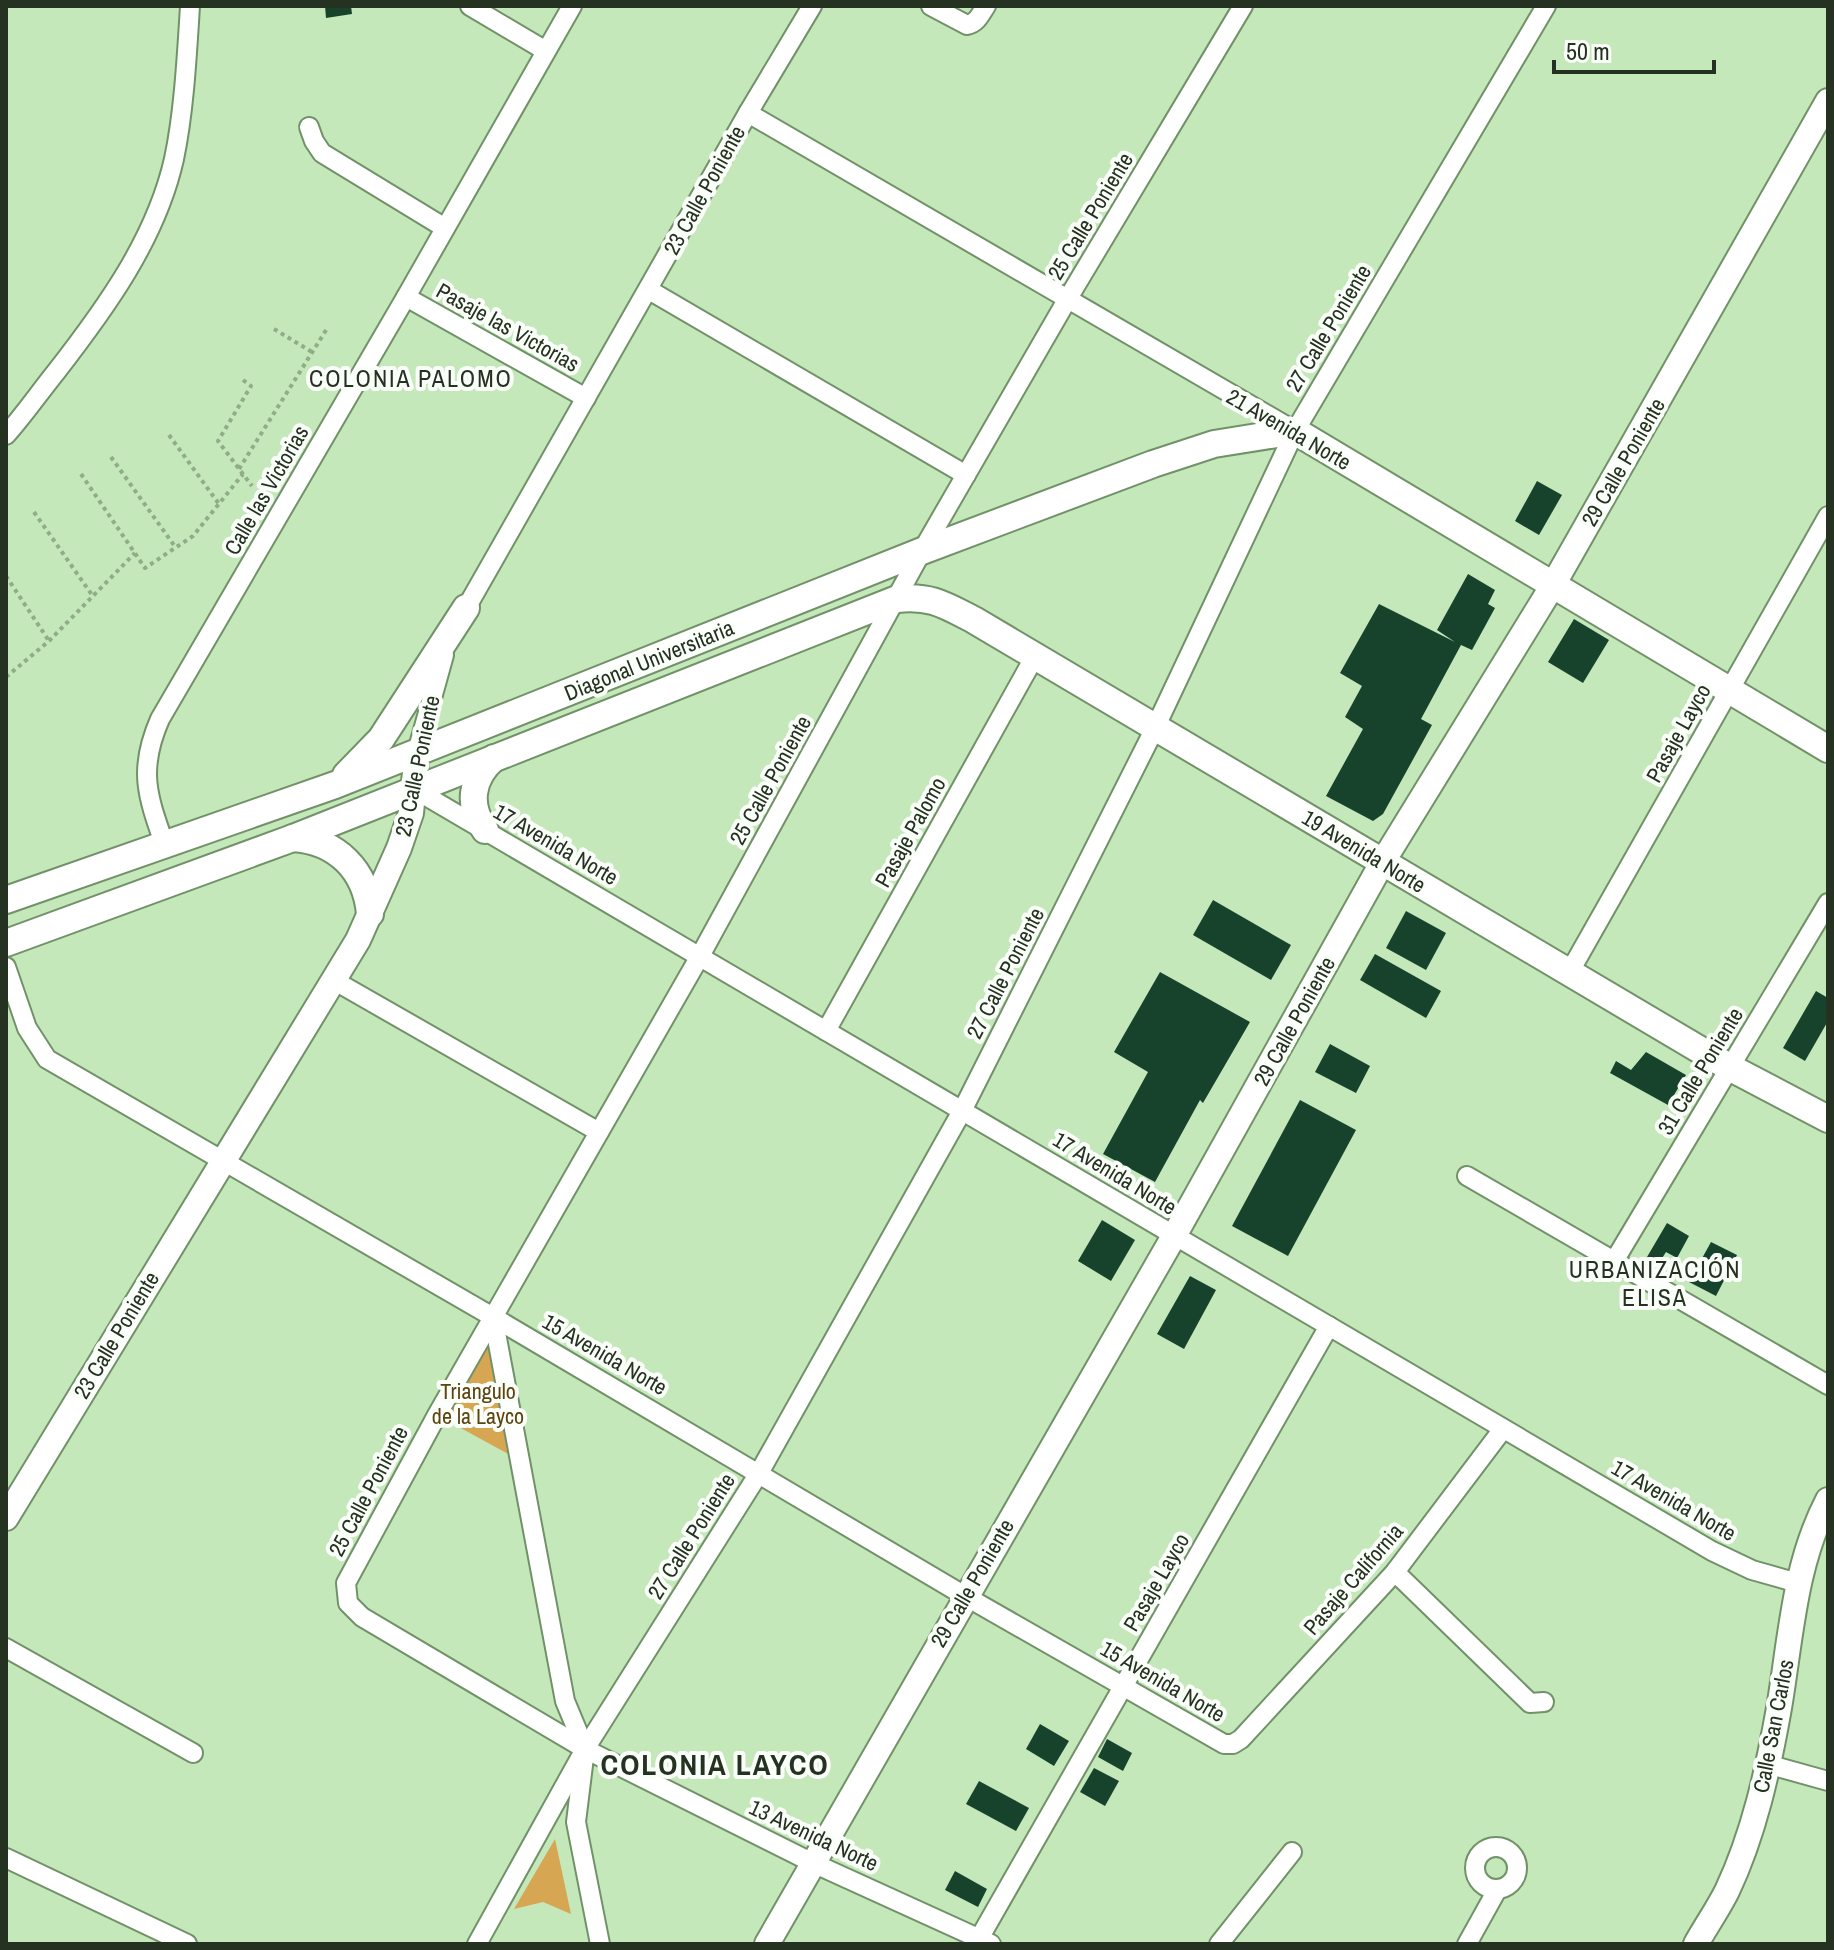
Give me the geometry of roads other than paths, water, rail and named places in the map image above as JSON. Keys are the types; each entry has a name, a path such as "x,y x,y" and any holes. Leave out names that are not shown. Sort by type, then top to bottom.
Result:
{"main road":[{"name":"Diagonal Universitaria","path":"6,900 335,785 922,551 1214,444 1295,431"},
{"name":"21 Avenida Norte","path":"1295,431 1828,749"},
{"name":"19 Avenida Norte","path":"897,599 918,596 938,601 1156,726 1729,1067 1828,1119"},
{"name":"Diagonal Universitaria","path":"6,943 293,838 897,599"},
{"path":"335,785 381,739 466,608"},
{"path":"485,830 474,809 473,792 478,776 494,758"},
{"path":"293,838 319,843 342,855 360,875 366,888 370,914"}],"street":[{"path":"9,427 91,327 135,257 157,208 174,159 190,6"},
{"path":"470,6 546,51"},
{"name":"Calle las Victorias","path":"164,843 146,784 146,760 157,727 572,6"},
{"name":"23 Calle Poniente","path":"6,1518 221,1160 335,981 370,914 404,833 414,789 417,752 441,663 466,608 812,6"},
{"path":"931,6 967,25 978,19 986,6"},
{"name":"25 Calle Poniente","path":"346,1583 493,1317 700,956 922,551 1067,300 1243,6"},
{"name":"27 Calle Poniente","path":"477,1944 585,1749 759,1473 962,1111 1156,726 1295,431 1543,7"},
{"name":"29 Calle Poniente","path":"767,1944 1174,1236 1382,863 1553,585 1828,101"},
{"name":"21 Avenida Norte","path":"748,113 1295,431"},
{"path":"309,127 322,153 445,228"},
{"path":"649,290 966,475"},
{"name":"Pasaje las Victorias","path":"406,297 586,398"},
{"name":"Pasaje Layco","path":"1569,973 1828,516"},
{"name":"Pasaje Palomo","path":"826,1031 1035,656"},
{"name":"17 Avenida Norte","path":"414,789 1722,1556 1752,1570 1798,1583"},
{"name":"31 Calle Poniente","path":"1613,1263 1828,903"},
{"name":"15 Avenida Norte","path":"6,967 27,1028 47,1059 1224,1744"},
{"path":"335,981 599,1132"},
{"path":"1467,1176 1828,1385"},
{"path":"493,1317 565,1701 585,1749 576,1822 600,1944"},
{"name":"Pasaje Layco","path":"982,1942 1329,1326"},
{"name":"Pasaje California","path":"1224,1744 1233,1744 1241,1739 1395,1572 1503,1429"},
{"name":"Calle San Carlos","path":"1696,1944 1727,1890 1762,1793 1779,1710 1798,1583 1816,1523 1828,1500"},
{"path":"1395,1572 1530,1703 1544,1702"},
{"name":"13 Avenida Norte","path":"346,1583 348,1603 362,1617 585,1749 813,1863 982,1942"},
{"path":"6,1648 193,1753"},
{"path":"1767,1764 1828,1781"},
{"path":"1219,1944 1292,1852"},
{"path":"6,1858 187,1944"},
{"path":"1467,1944 1497,1890"}],"district":[{"name":"COLONIA PALOMO","path":"411,378"},
{"name":"URBANIZACIÓN ELISA","path":"1655,1283"},
{"name":"COLONIA LAYCO","path":"715,1764"}],"park label":[{"name":"Triangulo de la Layco","path":"478,1404"}]}
